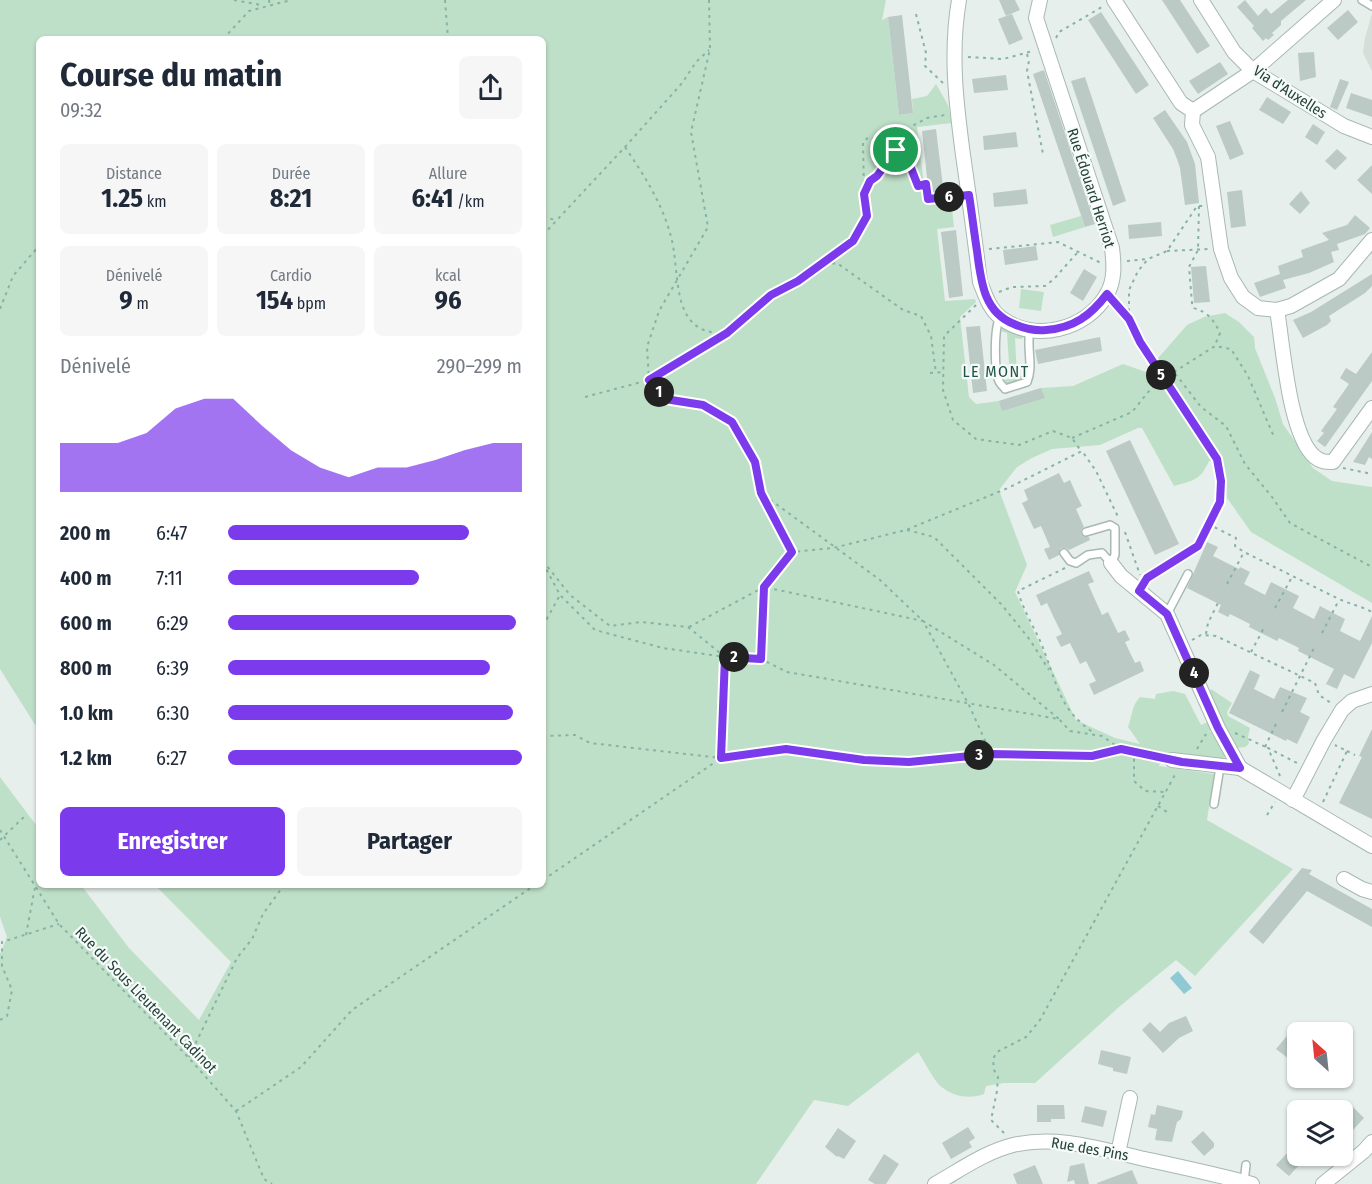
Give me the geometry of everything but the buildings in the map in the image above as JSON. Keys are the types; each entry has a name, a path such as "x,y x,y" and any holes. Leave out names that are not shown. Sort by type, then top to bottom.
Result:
{"street":[{"path":"959,0 953,55 958,112 980,282 986,298 1000,318"},
{"name":"Rue Édouard Herriot","path":"1000,318 1030,330 1063,328 1079,322 1094,310 1107,294 1113,278 1112,248 1036,18 1040,0"},
{"path":"1114,0 1180,103 1192,111"},
{"name":"Via d'Auxelles","path":"1201,0 1234,52 1253,71 1344,126 1372,137"},
{"path":"1192,111 1253,71 1334,0"},
{"path":"1192,111 1192,125 1208,157 1221,249 1231,278 1243,297 1258,308 1277,310 1291,306 1339,279 1372,240"},
{"path":"1277,310 1296,422 1314,457 1323,462 1333,462 1372,408"},
{"path":"1111,563 1121,576 1167,614 1220,732 1240,768 1372,846"},
{"path":"1293,800 1342,710 1352,701 1372,694"},
{"path":"1177,761 1240,768"},
{"path":"1344,879 1362,890 1372,892"},
{"path":"1118,1153 1130,1098"},
{"name":"Rue des Pins","path":"935,1184 985,1155 1012,1145 1046,1141 1072,1142 1248,1183"},
{"path":"1323,1184 1372,1142"}],"lane":[{"path":"1362,0 1372,6"},
{"path":"1000,318 996,324 996,348 999,382 1005,388 1027,382 1030,374 1028,340 1030,330"},
{"path":"1064,553 1070,561 1076,563 1088,555 1102,554 1111,563 1115,555 1115,528 1110,525 1086,532"},
{"path":"1167,614 1188,574"},
{"path":"1214,804 1220,767"},
{"path":"1246,1165 1248,1183"}],"path":[{"path":"234,0 270,7"},
{"path":"269,0 270,7"},
{"path":"226,36 249,11 291,0"},
{"path":"445,0 448,36"},
{"path":"709,0 710,49 691,132 708,227 659,311 647,347 649,380 665,399 703,405 732,422 755,462 761,493 792,552"},
{"path":"1045,47 1054,42 1059,32 1114,0"},
{"path":"916,14 926,53 925,66 957,95"},
{"path":"546,232 625,147 683,82 696,62 710,49"},
{"path":"953,55 991,60 1027,53 1029,61 1027,71 1043,154"},
{"path":"864,194 870,181 877,176 914,125 927,118 958,112"},
{"path":"585,396 649,380 727,333 771,295 822,266 853,241 867,216 864,194 863,142 869,137 896,150 909,163 918,186 926,184 928,199 969,195"},
{"path":"625,147 650,184 671,234 682,306 692,322 710,334 727,333"},
{"path":"1167,251 1197,206 1215,204"},
{"path":"1072,438 1132,412 1162,375 1174,372 1215,346 1220,333 1215,322 1203,310 1193,308 1192,303 1189,267 1198,250 1199,206"},
{"path":"546,218 556,220"},
{"path":"977,251 1058,242 1077,253 1045,286 1012,287 986,298 944,336 943,390 953,420 976,440 1019,445 1053,431 1072,438 1096,471"},
{"path":"0,309 13,276 36,249"},
{"path":"1129,319 1128,290 1138,271 1148,259 1167,251 1221,249"},
{"path":"822,266 837,263 903,310 921,316 931,336 936,373"},
{"path":"1107,294 1129,319 1140,342 1202,434 1217,459 1221,481 1220,502 1198,546 1147,578 1139,591"},
{"path":"1215,346 1231,349 1248,375 1274,437"},
{"path":"930,374 944,372"},
{"path":"1174,372 1201,406 1226,426 1245,464 1272,497 1290,524 1372,567"},
{"path":"688,627 764,587 792,552 833,548 906,530 1008,489 1082,452"},
{"path":"1333,462 1346,469 1372,474"},
{"path":"761,493 833,548 880,580 923,621 994,665 1059,719 1070,731 1102,736 1121,749"},
{"path":"1208,524 1236,538 1235,546 1244,552 1292,577 1356,607 1363,607 1372,612"},
{"path":"906,530 934,537 1002,606 1030,640 1050,673 1065,706 1078,722 1095,735"},
{"path":"1227,584 1244,552"},
{"path":"1050,673 1046,656 1018,591 1076,563"},
{"path":"546,566 570,595 610,626 641,622 688,627 725,657"},
{"path":"546,568 560,595 595,630 663,648 725,657 761,659 787,672 1059,719"},
{"path":"1275,608 1292,577"},
{"path":"764,587 923,621 969,705 991,754"},
{"path":"761,659 764,587"},
{"path":"546,621 560,595"},
{"path":"1322,633 1339,599"},
{"path":"1206,634 1208,623 1219,601"},
{"path":"1251,652 1265,626"},
{"path":"1182,645 1206,634 1216,636 1315,683 1319,695"},
{"path":"1282,712 1314,648"},
{"path":"721,758 725,657"},
{"path":"1267,815 1284,787 1266,747 1276,724"},
{"path":"1220,732 1233,732 1309,768"},
{"path":"546,736 575,735 590,742 721,758 786,749 864,760 909,762 991,754 1092,756 1121,749 1177,761 1166,792 1040,1020 1026,1037 997,1052 993,1059 994,1070 998,1077 991,1120 1007,1136 1012,1145"},
{"path":"1324,740 1355,755"},
{"path":"1316,814 1347,751"},
{"path":"1138,752 1134,757 1134,781 1145,791 1166,792"},
{"path":"546,878 721,758"},
{"path":"1158,806 1170,814"},
{"path":"0,840 27,814"},
{"name":"Rue du Sous Lieutenant Cadinot","path":"0,830 35,886"},
{"path":"26,934 35,886"},
{"name":"Rue du Sous Lieutenant Cadinot","path":"36,888 59,924 189,1057 236,1111 264,1179 272,1184"},
{"path":"189,1057 237,957 252,939 263,914 282,888"},
{"path":"236,1111 301,1067 352,1010 531,888"},
{"path":"0,1020 8,1016 12,990 2,966 2,942 59,924"}],"shaded area":[{"path":"1372,13 1372,71 1363,53"}],"green space":[{"path":"0,0 886,0 882,20 888,17 899,115 913,113 912,99 927,96 936,84 948,105 952,123 917,127 926,201 951,199 954,227 937,229 945,301 975,299 976,302 960,317 969,397 976,404 999,401 1041,388 1073,386 1123,364 1146,372 1187,325 1204,317 1225,313 1239,322 1254,337 1255,348 1283,424 1313,468 1332,481 1372,487 1372,603 1251,532 1227,498 1224,479 1216,461 1209,461 1196,479 1174,486 1142,428 1100,445 1052,449 1017,467 999,490 1027,565 1015,592 1076,720 1115,738 1140,744 1128,727 1137,700 1140,697 1155,699 1156,694 1173,691 1185,694 1201,725 1210,721 1213,729 1208,732 1214,731 1226,756 1221,760 1163,754 1159,766 1214,774 1207,820 1293,869 1195,976 1176,960 1119,1007 1035,1083 1004,1083 986,1086 984,1094 979,1096 957,1095 940,1085 918,1052 848,1106 814,1100 756,1184 0,1184 0,954 7,937 0,917 0,777 36,825 36,888 83,888 129,948 199,1020 231,962 158,888 546,888 546,36 36,36 36,726 0,669"},
{"path":"1081,216 1085,227 1053,237 1050,225"},
{"path":"1021,289 1044,292 1041,311 1019,308"},
{"path":"1002,327 1024,337 1015,338 1017,375 1025,377 1008,385 1002,380 1010,379 1007,333 1001,331"},
{"path":"1211,689 1232,703 1227,712 1228,716 1250,728 1249,744 1245,747 1237,748 1230,743 1209,693"}],"water":[{"path":"1178,971 1192,988 1184,994 1170,978"}],"district":[{"name":"LE MONT","path":"996,371"}],"route":[{"path":"896,150 909,163 918,186 926,184 928,199 969,195 980,282 986,298 1000,318 1030,330 1063,328 1079,322 1094,310 1107,294 1129,319 1140,342 1217,459 1221,481 1220,502 1198,546 1147,578 1139,591 1167,614 1218,728 1240,768 1182,762 1121,749 1092,756 991,754 909,762 864,760 786,749 721,758 725,657 761,659 764,587 792,552 761,493 755,462 732,422 703,405 665,399 649,380 727,333 771,295 822,266 853,241 867,216 864,194 870,181 877,176 896,150"}]}
